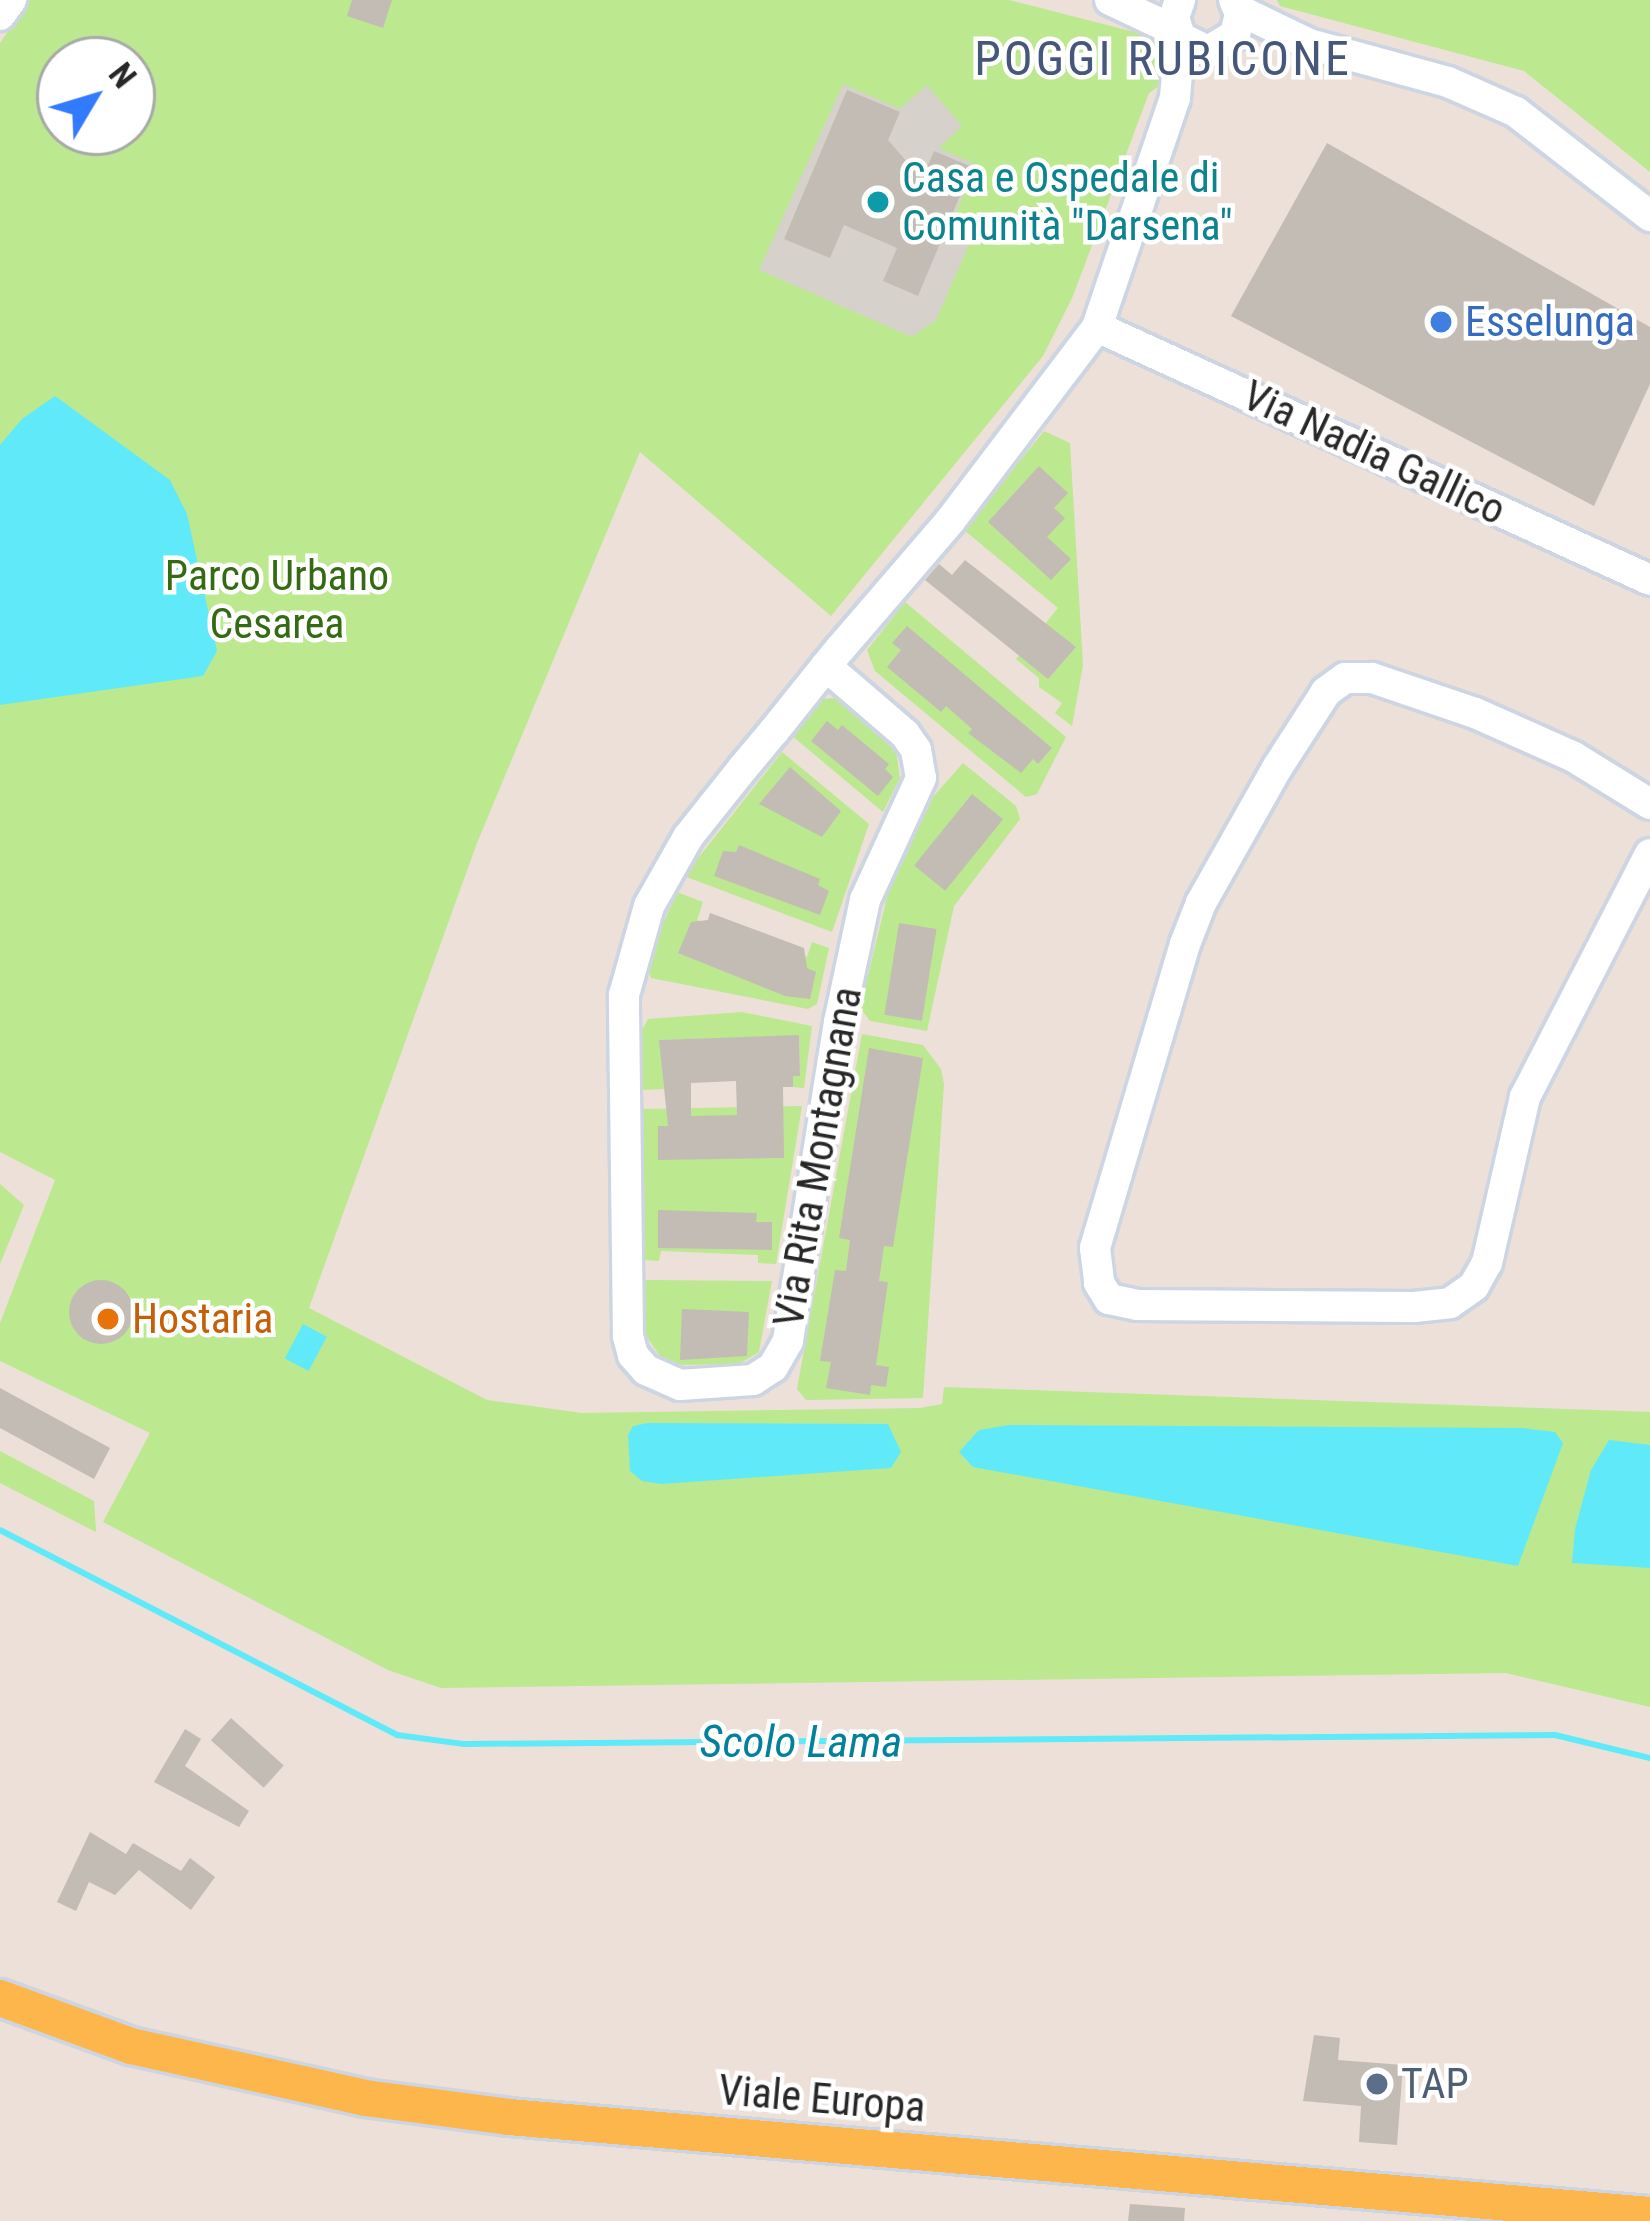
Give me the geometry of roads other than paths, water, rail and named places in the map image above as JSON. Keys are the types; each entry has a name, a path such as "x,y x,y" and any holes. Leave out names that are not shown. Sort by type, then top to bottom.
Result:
{"main road":[{"name":"Viale Europa","path":"0,1998 131,2046 365,2098 509,2117 1650,2215"}],"street":[{"path":"0,15 11,0"},
{"path":"1110,0 1179,34 1197,49 1310,44"},
{"name":"Via Rita Montagnana","path":"826,666 905,734 916,750 921,778 865,900 839,1022 788,1341 773,1367 753,1380 680,1385 646,1370 633,1355 628,1336 624,995 640,934 667,869 826,666 950,520 1097,327 1175,98 1179,34 1174,16 1180,0"},
{"path":"1237,3 1310,44 1448,82 1516,112 1650,216"},
{"name":"Via Rita Montagnana","path":"1175,98 1235,35 1237,3"},
{"name":"Via Nadia Gallico","path":"1097,327 1650,580"},
{"path":"1650,804 1574,757 1413,692 1360,677 1345,678 1326,692 1266,787 1185,944 1095,1248 1099,1283 1109,1300 1136,1305 1414,1307 1450,1304 1474,1286 1487,1263 1526,1097 1650,854"}],"water":[{"path":"55,396 170,480 187,514 217,651 203,676 0,705 0,445 22,419"},
{"path":"303,1324 327,1337 309,1371 285,1358"},
{"path":"888,1424 901,1452 891,1468 661,1484 642,1481 630,1471 628,1435 633,1426"},
{"path":"1009,1425 1523,1428 1555,1432 1563,1443 1518,1566 973,1467 959,1452 979,1430"},
{"path":"1609,1440 1650,1445 1650,1568 1572,1563 1575,1529 1591,1470"}],"waterway":[{"name":"Scolo Lama","path":"0,1530 397,1735 464,1744 1555,1735 1650,1758"}],"place":[{"name":"Casa e Ospedale di Comunità \"Darsena\"","path":"878,202"},
{"name":"Esselunga","path":"1441,322"},
{"name":"Hostaria","path":"108,1319"},
{"name":"TAP","path":"1377,2084"}],"district":[{"name":"POGGI RUBICONE","path":"1163,59"}],"park label":[{"name":"Parco Urbano Cesarea","path":"277,600"}]}
